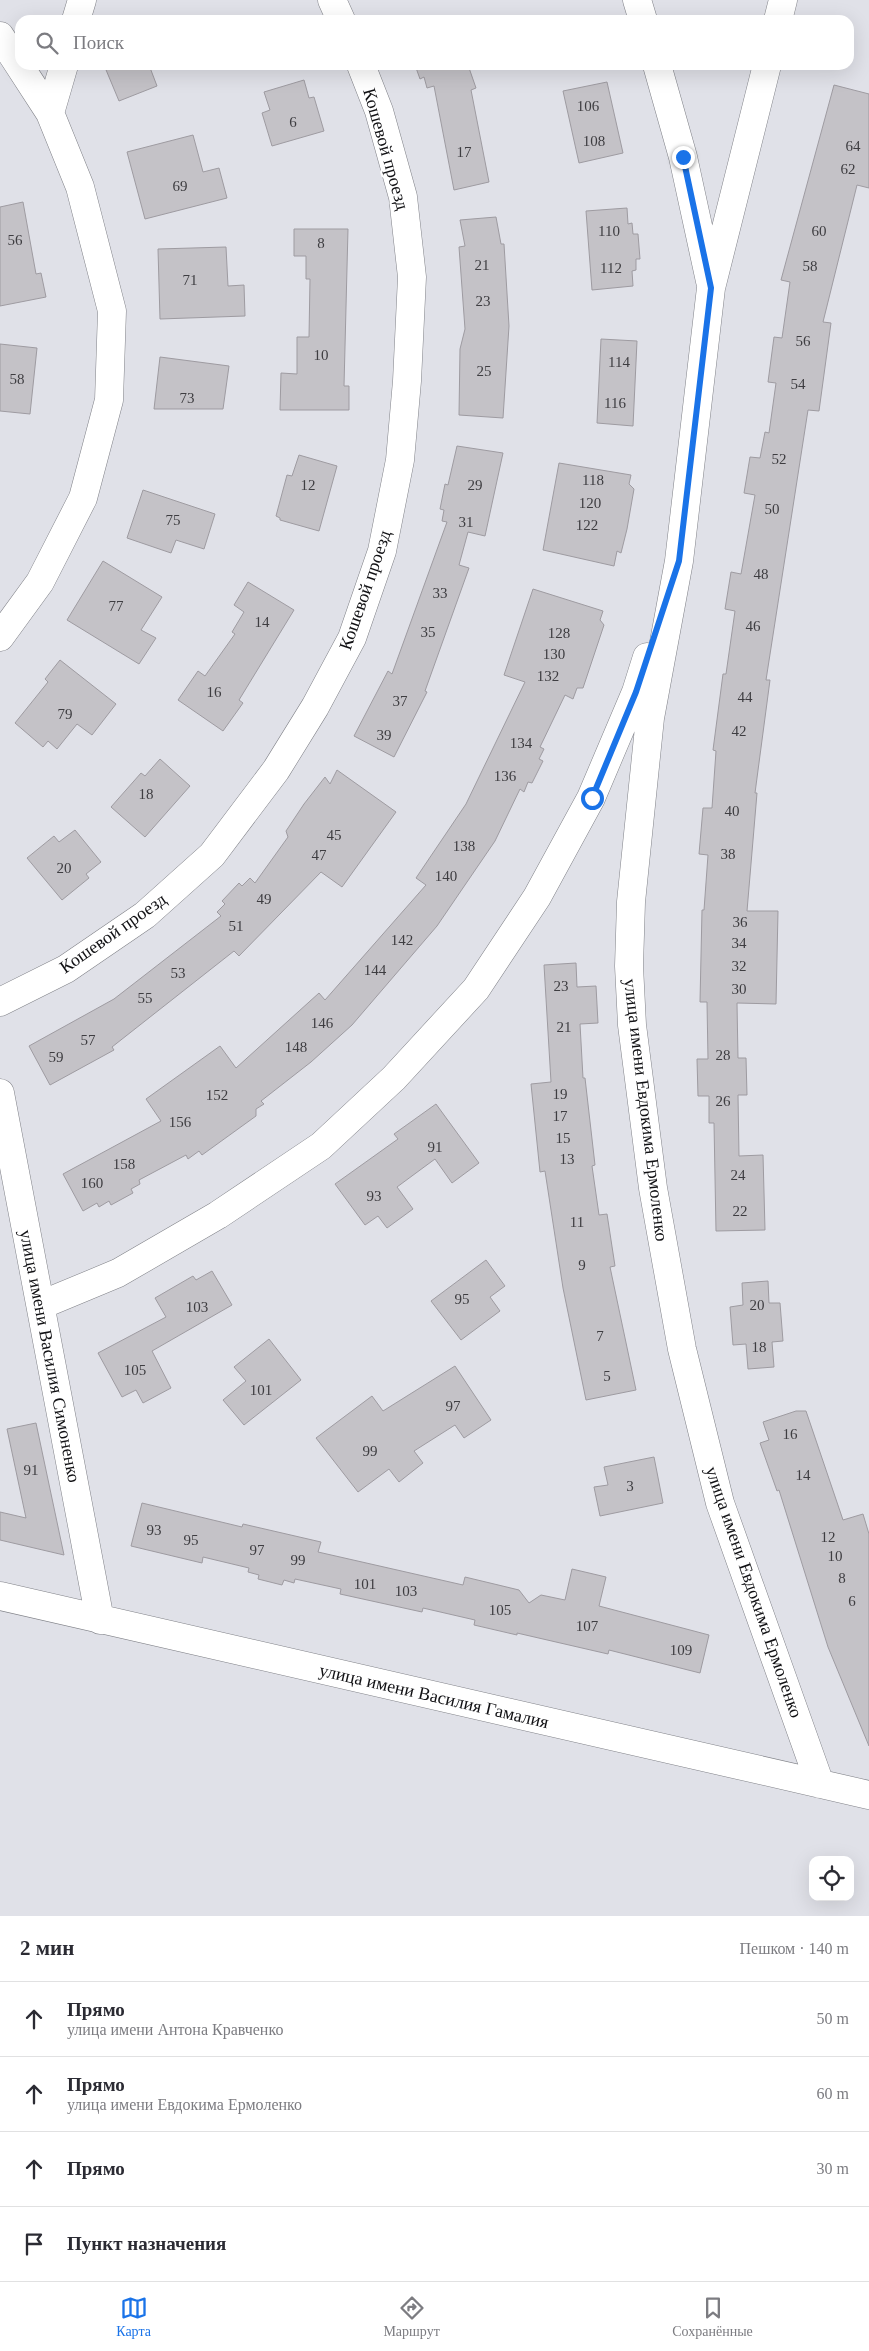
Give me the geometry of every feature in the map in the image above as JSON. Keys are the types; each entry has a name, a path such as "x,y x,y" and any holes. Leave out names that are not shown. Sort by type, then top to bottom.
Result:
{"street":[{"path":"78,15 82,0"},
{"path":"332,0 339,15"},
{"path":"637,0 642,15"},
{"path":"779,15 783,0"},
{"path":"0,36 15,59"},
{"path":"0,637 40,582 83,498 109,400 112,310 80,187 50,113 22,70"},
{"path":"50,113 63,70"},
{"name":"Кошевой проезд","path":"0,1002 66,969 137,920 212,855 276,770 315,707 352,638 382,550 400,460 407,381 412,277 403,197 379,111 363,70"},
{"path":"658,70 683,157 711,288"},
{"name":"улица имени Евдокима Ермоленко","path":"766,70 711,288 679,561 650,718 631,902 628,966 632,1025 653,1188 682,1349 720,1503 820,1784"},
{"path":"41,1305 126,1268 218,1215 321,1146 394,1078 476,989 537,897 592,798 636,692 679,561"},
{"name":"улица имени Василия Симоненко","path":"0,1093 100,1620"},
{"name":"улица имени Василия Гамалия","path":"0,1596 869,1795"}],"building":[{"path":"106,70 151,70 157,86 119,101"},
{"path":"417,70 470,70 476,88 471,90 489,182 454,190 434,86 427,88 424,77 420,79"},
{"path":"304,80 309,98 314,97 324,131 272,146 262,113 270,110 264,92"},
{"path":"607,82 623,153 579,163 563,91"},
{"path":"834,85 869,94 869,188 857,185 823,322 831,323 819,411 808,410 766,680 770,680 755,793 757,793 747,911 778,911 776,1004 737,1003 738,1058 746,1058 747,1095 738,1095 739,1156 763,1155 765,1230 716,1231 714,1123 709,1123 709,1096 698,1096 697,1059 708,1059 707,1002 700,1002 702,910 704,910 708,855 699,854 703,808 712,808 716,751 713,750 723,674 726,674 735,611 725,609 731,572 741,574 755,495 744,493 750,457 760,458 765,432 769,433 776,383 768,382 774,337 782,338 790,282 781,280"},
{"path":"193,135 203,172 219,168 227,198 145,219 127,152"},
{"path":"23,202 36,274 41,273 46,297 0,306 0,207"},
{"path":"627,208 628,224 632,223 633,234 638,234 640,259 636,259 636,270 632,271 633,286 592,290 586,211"},
{"path":"496,217 501,244 504,244 509,326 503,418 459,415 460,349 465,329 459,247 465,246 460,220"},
{"path":"294,229 348,229 344,386 349,386 349,410 280,410 281,373 297,374 297,337 309,337 310,279 306,279 306,256 294,256"},
{"path":"226,247 228,286 244,285 245,316 160,319 158,249"},
{"path":"601,339 637,341 633,426 597,423"},
{"path":"0,344 37,348 30,414 0,411"},
{"path":"160,357 229,366 223,409 154,409"},
{"path":"457,446 503,453 485,536 468,532 459,565 469,568 425,691 427,692 394,757 354,736 388,671 392,674 447,522 442,521 444,510 440,509 445,484 448,485"},
{"path":"299,455 337,466 319,531 280,520 276,516 287,475 292,476"},
{"path":"559,463 631,475 629,484 634,489 627,529 621,553 617,551 614,566 543,550"},
{"path":"143,490 215,514 204,549 176,540 171,553 127,538"},
{"path":"103,561 162,597 141,630 156,638 139,664 67,620"},
{"path":"248,582 294,610 239,700 243,703 223,731 178,700 198,671 205,676 235,634 232,632 244,612 234,605"},
{"path":"533,589 603,611 600,620 604,625 583,688 577,688 573,699 565,695 540,747 544,749 539,759 543,761 532,783 528,782 524,792 520,789 495,841 437,926 352,1025 311,1062 261,1101 264,1104 256,1109 256,1116 202,1155 199,1151 188,1159 186,1155 139,1180 140,1184 131,1189 133,1193 111,1205 109,1201 99,1207 97,1203 83,1211 63,1174 161,1121 146,1099 220,1046 236,1068 319,993 325,1000 426,885 416,878 466,804 525,682 504,675"},
{"path":"60,660 116,704 92,735 77,724 57,749 48,741 43,747 15,723 48,682 45,679"},
{"path":"160,759 190,786 145,837 111,807 141,773 145,776"},
{"path":"337,770 396,812 342,887 321,872 239,956 234,951 112,1047 114,1050 50,1085 29,1046 114,999 221,916 217,912 225,904 222,901 239,883 242,886 250,878 255,883 288,837 286,831 304,804 325,777 330,784"},
{"path":"75,830 101,862 86,874 89,878 62,900 27,858 54,836 59,842"},
{"path":"576,963 577,987 596,986 598,1023 580,1024 583,1078 585,1078 595,1165 592,1166 599,1215 607,1214 615,1266 610,1267 636,1390 586,1400 563,1288 545,1171 540,1172 531,1084 551,1082 544,965"},
{"path":"436,1104 479,1163 452,1183 435,1159 397,1187 413,1209 387,1228 378,1216 365,1225 335,1184 398,1139 394,1134"},
{"path":"486,1260 505,1286 490,1297 500,1311 461,1340 431,1301"},
{"path":"212,1271 232,1305 152,1351 171,1388 143,1403 136,1390 122,1397 98,1353 166,1317 155,1298 193,1276 196,1280"},
{"path":"768,1281 769,1303 780,1303 783,1341 772,1342 774,1367 748,1369 746,1344 733,1345 730,1307 743,1305 742,1283"},
{"path":"269,1339 301,1380 244,1425 223,1400 246,1381 234,1367"},
{"path":"455,1366 491,1420 464,1438 455,1425 414,1451 423,1463 399,1482 389,1469 358,1492 316,1438 372,1396 383,1411"},
{"path":"796,1411 806,1411 843,1520 863,1514 869,1534 869,1746 828,1647 779,1490 777,1491 760,1443 769,1440 763,1422"},
{"path":"36,1423 64,1555 0,1540 0,1512 26,1518 7,1429"},
{"path":"654,1457 663,1503 600,1516 594,1487 608,1485 604,1467"},
{"path":"142,1503 242,1527 243,1524 321,1542 318,1552 463,1585 465,1577 519,1590 529,1603 541,1595 565,1600 572,1569 606,1577 599,1606 709,1635 700,1673 609,1650 608,1654 474,1625 475,1620 423,1608 422,1612 340,1594 341,1589 295,1579 294,1583 284,1580 282,1585 258,1579 259,1575 248,1572 249,1568 203,1557 202,1563 131,1546"}],"route":[{"path":"592,798 636,692 679,561 711,288 683,157"}]}
